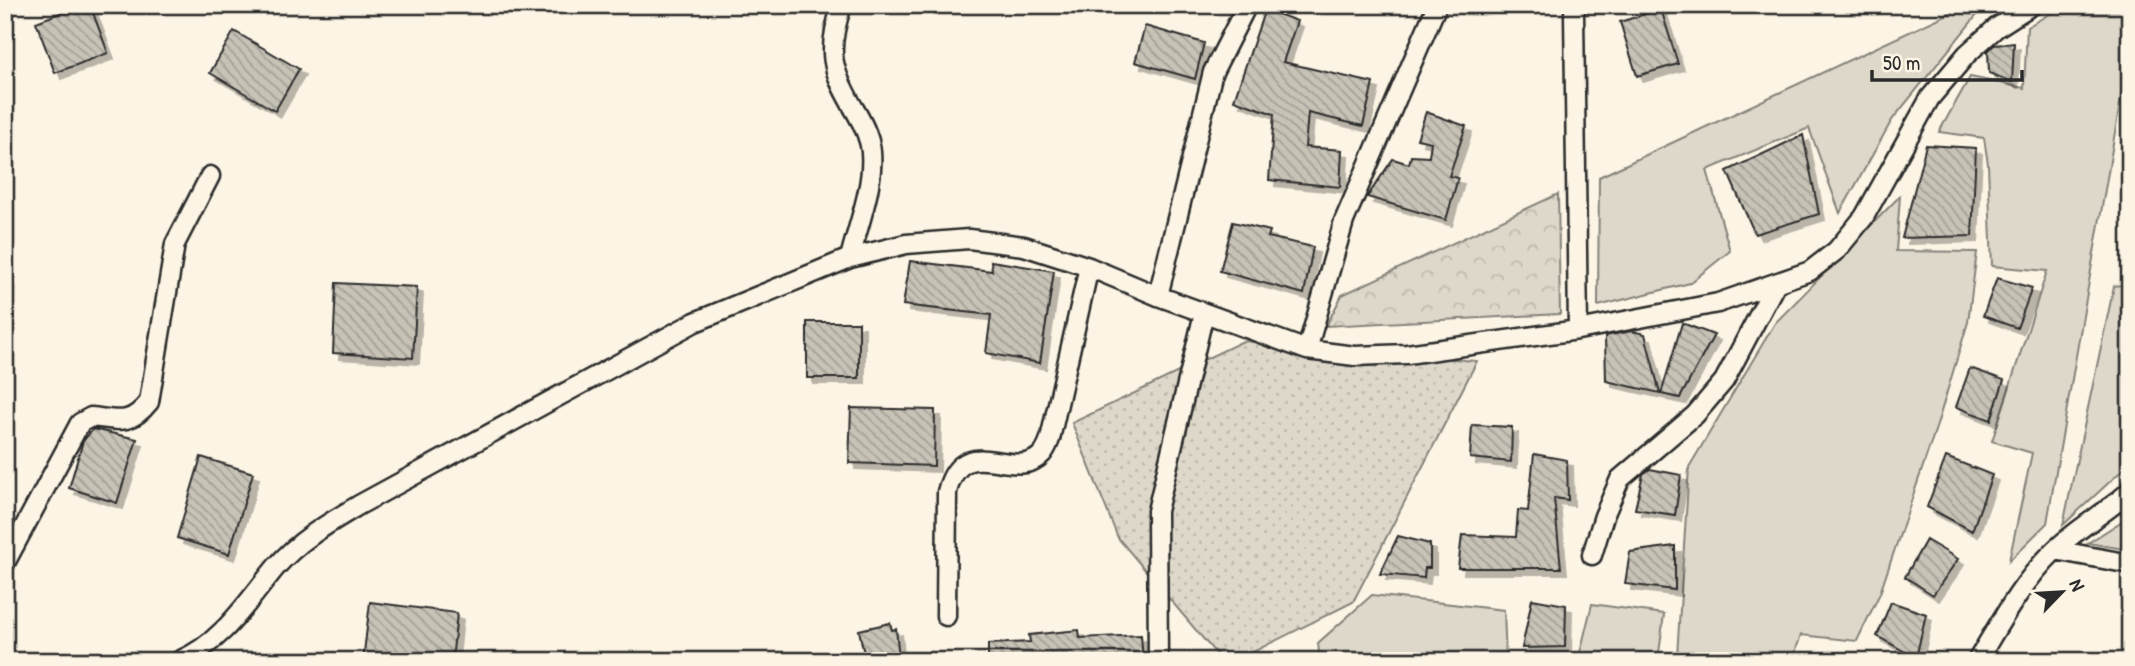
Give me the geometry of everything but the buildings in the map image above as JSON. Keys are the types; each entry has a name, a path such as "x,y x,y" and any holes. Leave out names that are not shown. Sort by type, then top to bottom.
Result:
{"street":[{"path":"842,5 831,51 833,71 866,130 872,152 863,208 849,258"},
{"path":"1158,296 1213,72 1247,5"},
{"path":"1307,350 1344,221 1437,5"},
{"path":"1577,5 1574,13 1578,330"},
{"path":"179,661 197,653 218,636 250,602 277,565 323,526 627,356 695,322 849,258 906,244 969,239 1024,246 1089,267 1158,296 1307,350 1355,356 1407,355 1578,330 1718,303 1775,285 1810,271 1837,250 1864,217 1930,98 1977,45 1996,28 2032,5"},
{"path":"5,563 80,423 91,416 126,421 140,414 149,401 176,244 210,176"},
{"path":"946,616 947,492 951,473 962,463 985,460 1025,462 1042,455 1050,439 1089,267"},
{"path":"1592,555 1604,516 1620,479 1695,415 1724,382 1775,285"},
{"path":"1158,661 1157,511 1203,313"},
{"path":"1978,661 2006,612 2055,550 2130,491"},
{"path":"2055,550 2130,564"}],"green space":[{"path":"1967,5 1985,5 1892,120 1840,213 1809,128 1707,170 1730,251 1690,283 1598,306 1599,177"},
{"path":"2065,5 2130,5 2130,46 2047,523 2009,561 2032,453 1992,441 2047,271 1992,266 1988,164 1984,138 1939,132 1970,77 2024,88 2027,27"},
{"path":"1558,194 1560,314 1326,326 1342,295"},
{"path":"1900,196 1896,251 1977,252 1968,322 1937,425 1880,593 1857,641 1801,635 1792,661 1694,661 1677,656 1689,467 1775,323"},
{"path":"2130,284 2130,463 2063,525 2114,286"},
{"path":"1243,341 1477,361 1353,602 1235,661 1222,661 1118,538 1072,423"},
{"path":"2130,516 2130,550 2088,543"},
{"path":"1372,595 1504,610 1506,661 1320,661 1318,643"},
{"path":"1592,604 1664,614 1658,661 1578,661"}]}
